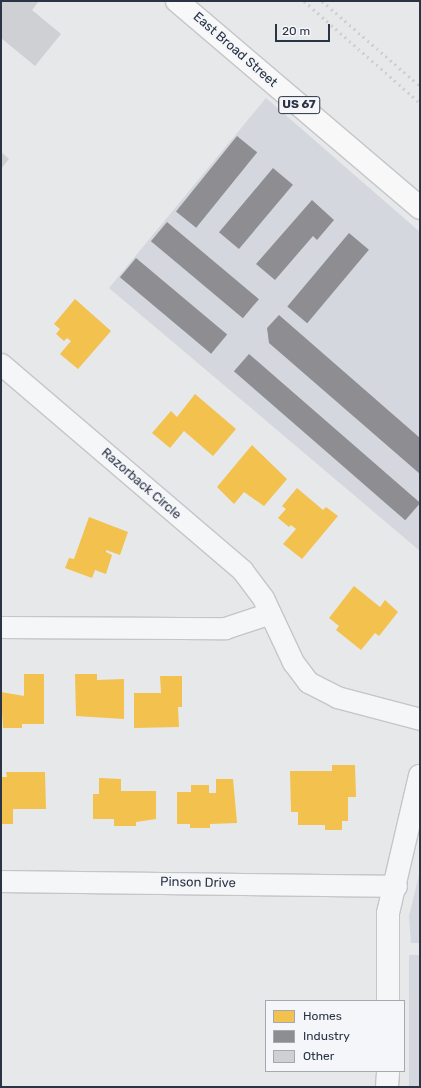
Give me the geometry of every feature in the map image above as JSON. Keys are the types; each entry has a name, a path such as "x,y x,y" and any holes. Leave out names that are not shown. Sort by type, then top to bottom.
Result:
{"main road":[{"name":"East Broad Street","path":"177,1 420,208"}],"street":[{"name":"Razorback Circle","path":"1,364 242,570 263,598 293,662 308,682 337,697 420,719"},
{"path":"1,627 225,628 270,613"},
{"path":"388,1000 388,913 396,886 420,776"},
{"name":"Pinson Drive","path":"1,881 396,886"},
{"path":"388,1072 388,1087"}],"shaded area":[{"path":"266,98 420,232 420,551 109,288"},
{"path":"420,871 420,943 411,943 409,916"},
{"path":"409,955 420,955 420,1087 409,1087"}],"building: Homes":[{"path":"75,299 111,331 78,369 60,354 71,341 67,338 64,341 56,334 60,329 54,324"},
{"path":"195,394 236,429 213,456 184,431 170,448 152,433 171,411 177,417"},
{"path":"252,445 287,479 264,506 244,492 234,504 217,487"},
{"path":"297,488 323,510 326,507 338,516 302,559 283,544 296,529 291,525 289,527 278,518 286,509 282,506"},
{"path":"89,517 128,532 120,555 106,550 106,552 112,555 106,574 95,570 92,578 65,568 69,558 74,559"},
{"path":"354,586 380,607 385,600 398,612 379,636 375,633 361,650 336,630 339,626 329,618"},
{"path":"24,674 44,674 44,724 22,724 22,728 3,728 1,692 24,696"},
{"path":"75,674 97,674 97,680 124,679 124,719 76,716"},
{"path":"160,676 182,676 182,707 178,707 179,727 134,728 134,693 161,693"},
{"path":"332,765 355,765 356,797 348,797 348,821 342,821 342,830 325,830 325,825 298,825 298,812 291,812 290,771 332,771"},
{"path":"6,772 45,772 46,809 13,809 13,824 1,824 1,777 7,777"},
{"path":"99,778 121,779 121,791 156,791 156,819 136,822 136,826 114,826 114,819 93,819 93,794 99,794"},
{"path":"216,779 233,779 237,823 210,824 210,828 190,828 190,824 177,824 177,792 191,792 191,785 209,785 209,793 216,793"}],"building: Industry":[{"path":"237,136 257,152 196,228 176,211"},
{"path":"273,168 293,185 239,249 219,232"},
{"path":"312,200 334,220 317,240 313,236 275,280 256,264"},
{"path":"167,222 259,299 243,318 151,241"},
{"path":"349,233 369,250 307,323 287,307"},
{"path":"136,258 227,334 211,354 120,277"},
{"path":"279,315 420,438 420,474 269,343 267,328"},
{"path":"249,354 420,503 405,520 234,371"}],"building: Other":[{"path":"1,1 39,1 32,10 61,34 35,66 1,38"},
{"path":"1,152 9,159 1,169"}],"railway":[{"path":"304,1 420,103"},
{"path":"322,1 420,86"}]}
